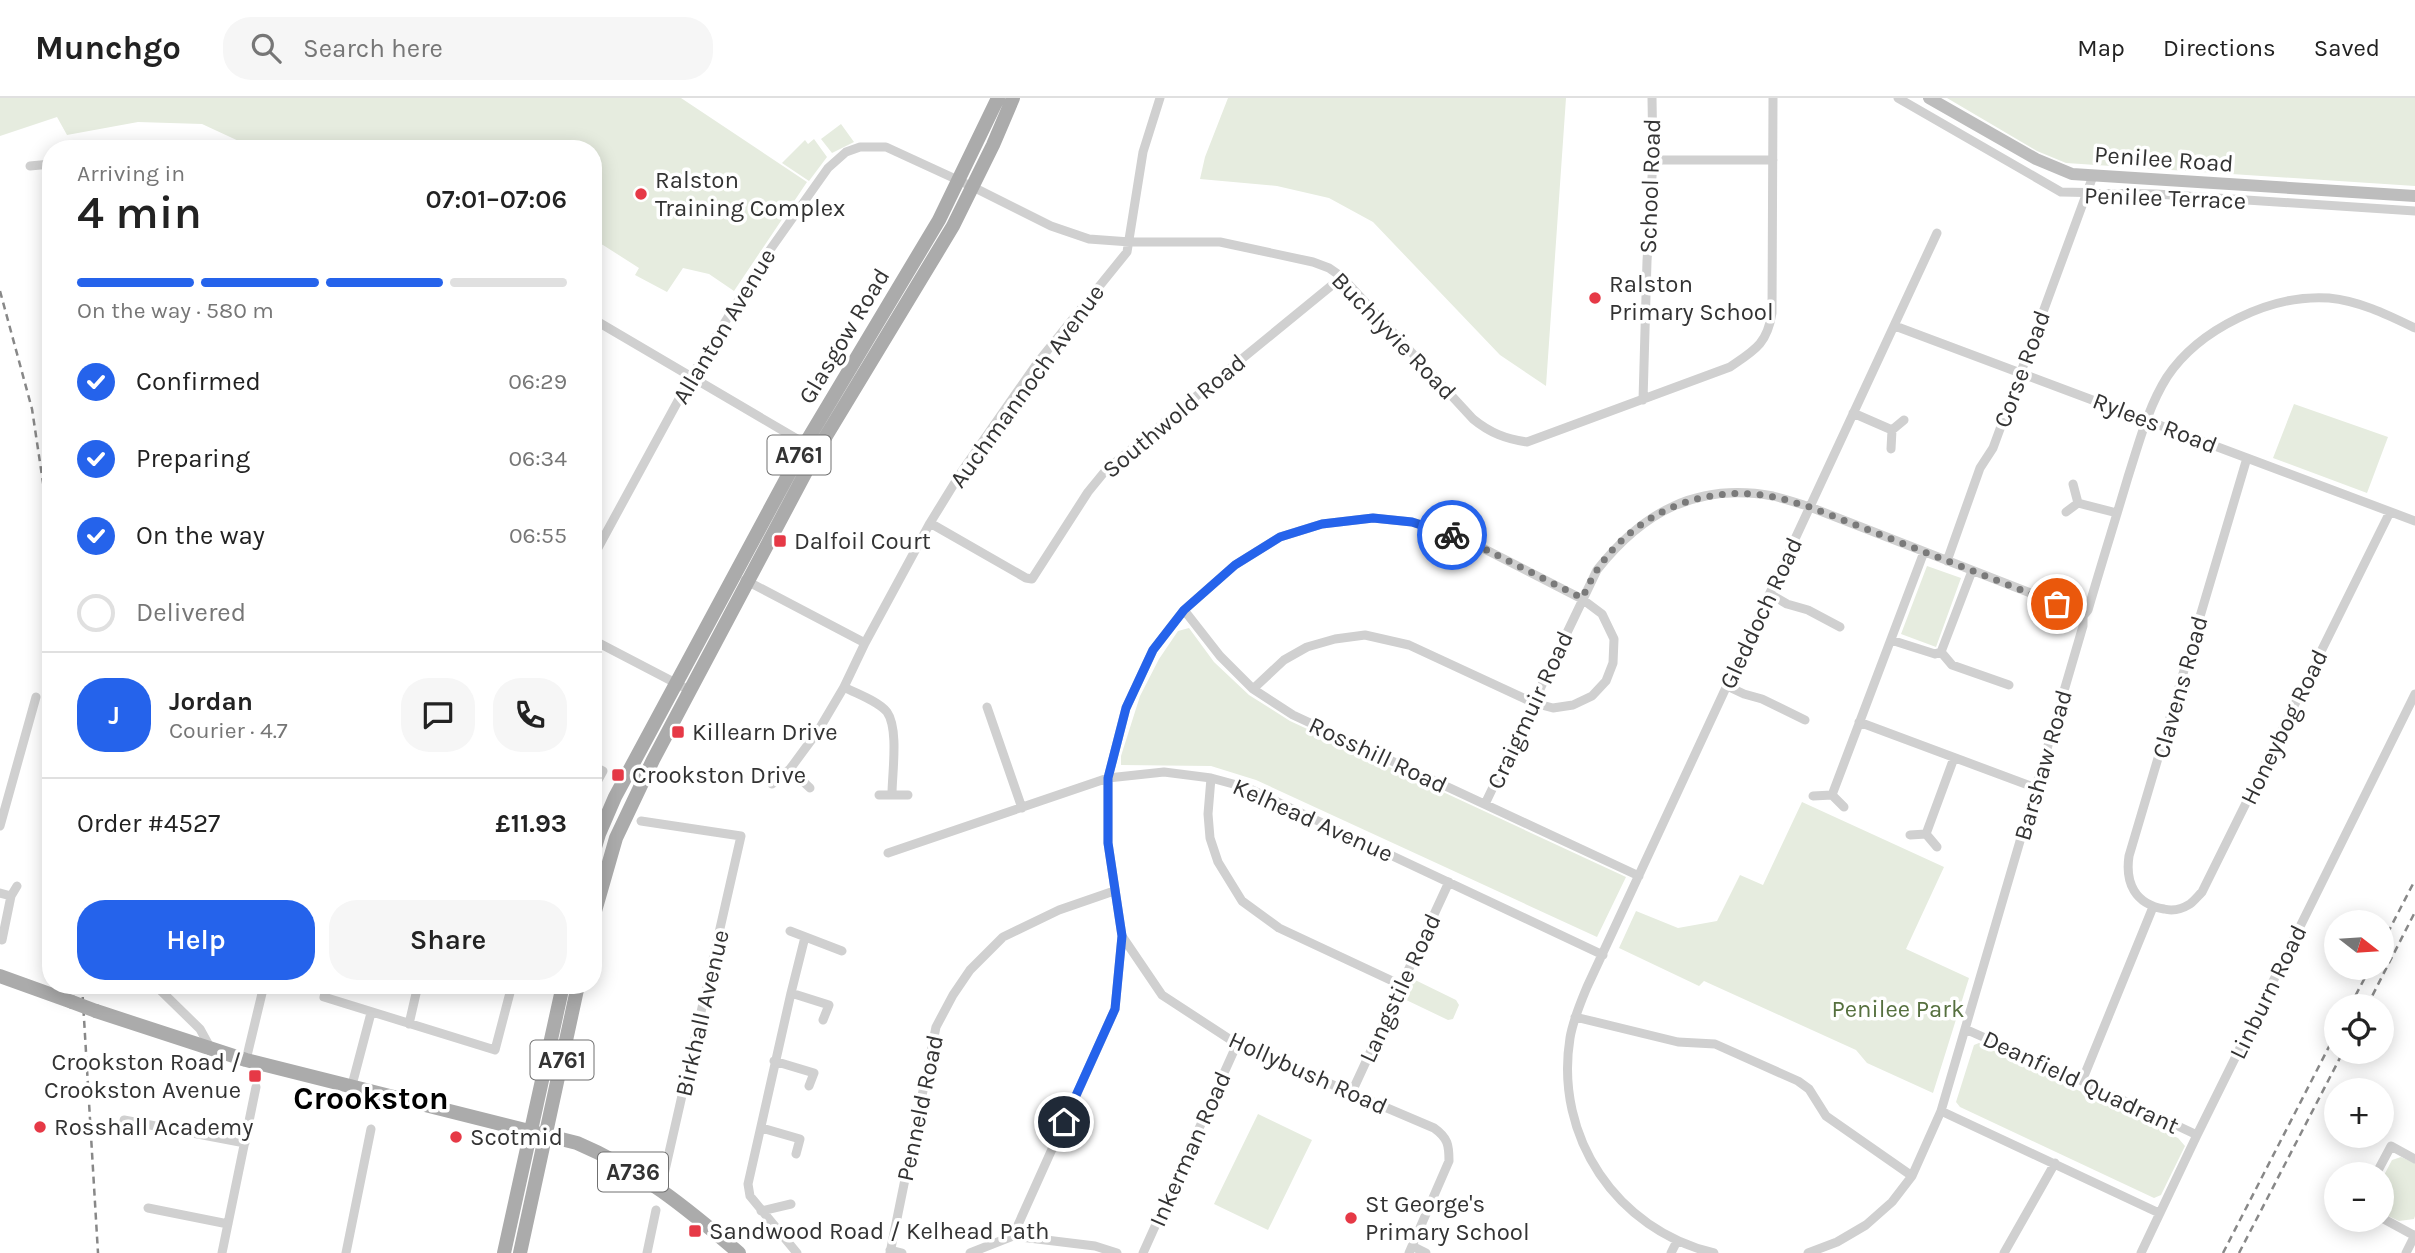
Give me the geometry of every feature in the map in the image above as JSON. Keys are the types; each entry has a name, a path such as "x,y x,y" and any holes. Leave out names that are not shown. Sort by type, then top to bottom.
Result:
{"main road":[{"name":"Glasgow Road","path":"992,129 998,98"},
{"name":"Glasgow Road","path":"602,828 606,817 683,687 811,447 938,253 992,129 1013,98"},
{"name":"Glasgow Road","path":"602,875 683,687"},
{"name":"A736","path":"0,976 42,991"},
{"name":"A736","path":"50,994 246,1060 577,1143 606,1155 661,1188 739,1253"},
{"name":"A761","path":"504,1253 561,994"},
{"name":"A761","path":"520,1253 576,994"},
{"name":"A736","path":"710,1228 731,1253"}],"street":[{"name":"Auchmannoch Avenue","path":"772,784 790,769 803,753 844,687 864,643 930,523 1001,413 1038,362 1127,253 1143,152 1160,98"},
{"name":"School Road","path":"1643,400 1653,160 1652,98"},
{"name":"Buchlyvie Road","path":"966,184 1051,226 1090,239 1220,242 1313,262 1329,268 1342,277 1473,419 1485,429 1507,439 1527,442 1730,367 1758,348 1769,331 1772,313 1773,98"},
{"name":"Penilee Terrace","path":"1898,98 2061,192 2156,194 2415,211"},
{"name":"Penilee Road","path":"1928,98 2045,164 2071,174 2415,196"},
{"name":"Allanton Avenue","path":"602,540 691,377 767,254 828,168 846,152 860,147 886,148 966,184"},
{"path":"1653,160 1773,160"},
{"path":"30,166 42,165"},
{"name":"Corse Road","path":"1947,561 1980,468 1993,448 2094,176"},
{"name":"Gleddoch Road","path":"1714,1253 1677,1241 1632,1213 1603,1179 1587,1154 1573,1118 1570,1095 1570,1040 1575,1017 1937,233"},
{"name":"Southwold Road","path":"930,523 1032,579 1088,492 1106,470 1342,277"},
{"name":"Barshaw Road","path":"1808,1253 1837,1242 1866,1225 1892,1202 1912,1176 1941,1111 2083,626 2083,617 2088,610 2146,420 2167,377 2208,335 2245,315 2301,300 2329,298 2374,308 2415,328"},
{"path":"602,324 811,447"},
{"name":"Rylees Road","path":"1895,326 2415,521"},
{"path":"1853,413 1892,430"},
{"path":"1891,449 1892,430 1904,420"},
{"name":"Clavens Road","path":"2153,907 2139,898 2131,885 2129,856 2247,458"},
{"path":"2074,484 2078,503"},
{"name":"Craigmuir Road","path":"1486,804 1597,570 1617,545 1645,521 1670,507 1693,499 1747,494 1773,496 1810,507 2079,612 2083,617"},
{"path":"2078,503 2117,513"},
{"path":"2066,512 2078,503"},
{"name":"Honeybog Road","path":"2153,907 2172,911 2190,904 2202,892 2390,512"},
{"name":"Hollybush Road","path":"1410,1250 1449,1161 1449,1144 1444,1135 1434,1128 1237,1044 1162,995 1122,936 1108,843 1108,778 1126,708 1153,650 1184,610 1235,565 1280,537 1322,524 1373,518 1412,522 1463,538 1582,598 1602,614 1614,639 1613,663 1606,681 1592,696 1573,705 1553,708 1534,703"},
{"path":"1832,795 1924,552"},
{"path":"1941,652 1972,571"},
{"path":"741,578 864,643"},
{"path":"1769,594 1840,627"},
{"name":"Rosshill Road","path":"1184,610 1220,656 1253,689 1293,715 1639,876"},
{"path":"1253,689 1284,660 1307,647 1335,639 1365,635 1409,645 1534,703"},
{"path":"1891,640 1935,654 1941,652"},
{"path":"602,645 683,687"},
{"path":"1941,652 1952,665 2009,685"},
{"path":"1727,686 1805,720"},
{"path":"844,687 887,712 892,723 892,794"},
{"name":"Linburn Road","path":"2141,1253 2415,694"},
{"path":"0,826 36,697"},
{"path":"987,708 1022,808"},
{"path":"1859,722 2036,788"},
{"path":"1926,834 1954,758"},
{"path":"790,769 810,788"},
{"name":"Kelhead Avenue","path":"888,853 1108,778 1164,772 1211,778 1248,788 1603,955"},
{"path":"1211,778 1208,814 1210,838 1218,862 1242,901 1279,928 1401,985"},
{"path":"879,795 908,795"},
{"path":"1813,796 1832,795 1844,807"},
{"name":"Birkhall Avenue","path":"641,821 741,836 661,1188"},
{"path":"1910,835 1926,834"},
{"path":"1926,834 1937,847"},
{"name":"Langstile Road","path":"1351,1094 1449,882"},
{"path":"2,940 11,896 17,886"},
{"name":"Penneld Road","path":"890,1252 936,1027 953,995 970,970 1003,937 1059,910 1114,891"},
{"path":"0,893 11,896"},
{"path":"2082,1080 2153,907"},
{"path":"790,931 842,951"},
{"path":"1013,1236 1115,1009 1122,936"},
{"path":"797,1253 761,1212 750,1196 748,1184 762,1128 774,1061 805,937"},
{"path":"791,993 828,1005 823,1020"},
{"path":"164,994 200,1029 212,1050"},
{"path":"246,1060 262,994"},
{"path":"325,994 324,998 495,1050 510,994"},
{"path":"409,1024 416,994"},
{"path":"352,1085 371,1013"},
{"path":"1575,1017 1678,1042 1715,1044 1798,1081 1809,1089 1826,1116 1912,1176"},
{"name":"Deanfield Quadrant","path":"1965,1029 2082,1080 2197,1136"},
{"name":"Inkerman Road","path":"1143,1253 1237,1044"},
{"path":"774,1061 814,1073 809,1086"},
{"path":"222,1253 256,1087"},
{"path":"1941,1111 2159,1213"},
{"path":"124,1120 245,1143"},
{"path":"762,1128 800,1139 796,1154"},
{"path":"346,1253 371,1129"},
{"path":"2382,1162 2391,1146 2415,1159"},
{"path":"2004,1253 2055,1163"},
{"path":"761,1212 791,1204"},
{"path":"148,1208 228,1224"},
{"path":"647,1253 656,1210"},
{"path":"2394,1225 2415,1236 2406,1253"},
{"path":"971,1253 1013,1236 1094,1246 1117,1253"},
{"path":"1671,1253 1677,1241"},
{"path":"1410,1250 1426,1253"},
{"path":"890,1252 902,1253"}],"green space":[{"path":"0,98 681,98 807,182 734,291 709,274 683,268 667,292 635,275 639,268 602,245 602,140 237,140 202,124 138,122 67,135 57,117 0,136"},
{"path":"1228,98 1566,98 1546,386 1500,355 1373,222 1329,198 1277,186 1200,179 1205,157"},
{"path":"1947,98 2415,98 2415,186 2066,163 2037,151"},
{"path":"841,124 854,142 832,153 821,139"},
{"path":"814,139 827,157 809,181 782,163 805,140 808,144"},
{"path":"2294,404 2388,437 2367,493 2273,458"},
{"path":"1927,566 1961,578 1936,647 1901,634"},
{"path":"1189,628 1214,662 1249,695 1290,721 1626,877 1597,937 1256,780 1211,766 1121,765 1121,756 1140,696 1159,659 1178,631"},
{"name":"Penilee Park","path":"1802,802 1944,867 1906,949 1969,978 1933,1093 1867,1063 1856,1050 1704,981 1699,986 1619,948 1636,911 1678,928 1717,921 1740,875 1763,885"},
{"path":"1409,977 1456,1000 1459,1005 1453,1019 1448,1020 1400,997"},
{"path":"1979,1043 2178,1138 2185,1146 2161,1195 2154,1198 1960,1107 1956,1102 1974,1045"},
{"path":"1258,1114 1312,1140 1268,1230 1214,1204"},
{"path":"2401,1157 2415,1163 2414,1219 2399,1221 2394,1219 2392,1160"}],"railway":[{"path":"0,291 32,409 42,476"},
{"path":"2394,921 2415,880"},
{"path":"2373,994 2415,912"},
{"path":"2356,994 2364,980"},
{"path":"83,994 98,1253"},
{"path":"2223,1253 2324,1056"},
{"path":"2239,1253 2337,1064"}],"way so far":[{"path":"1452,535 1582,598 1597,570 1617,545 1645,521 1670,507 1693,499 1721,495 1773,496 1810,507 2057,604"}],"place":[{"name":"Ralston Training Complex","path":"641,194"},
{"name":"Ralston Primary School","path":"1595,298"},
{"name":"Dalfoil Court","path":"780,541"},
{"name":"Killearn Drive","path":"678,732"},
{"name":"Crookston Drive","path":"618,775"},
{"name":"Crookston Road / Crookston Avenue","path":"255,1076"},
{"name":"Rosshall Academy","path":"40,1127"},
{"name":"Scotmid","path":"456,1137"},
{"name":"St George's Primary School","path":"1351,1218"},
{"name":"Sandwood Road / Kelhead Path","path":"695,1231"}],"district":[{"name":"Crookston","path":"371,1098"}],"route":[{"path":"1064,1122 1115,1009 1122,936 1108,843 1108,778 1126,708 1153,650 1184,610 1235,565 1280,537 1322,524 1373,518 1412,522 1452,535"}]}
